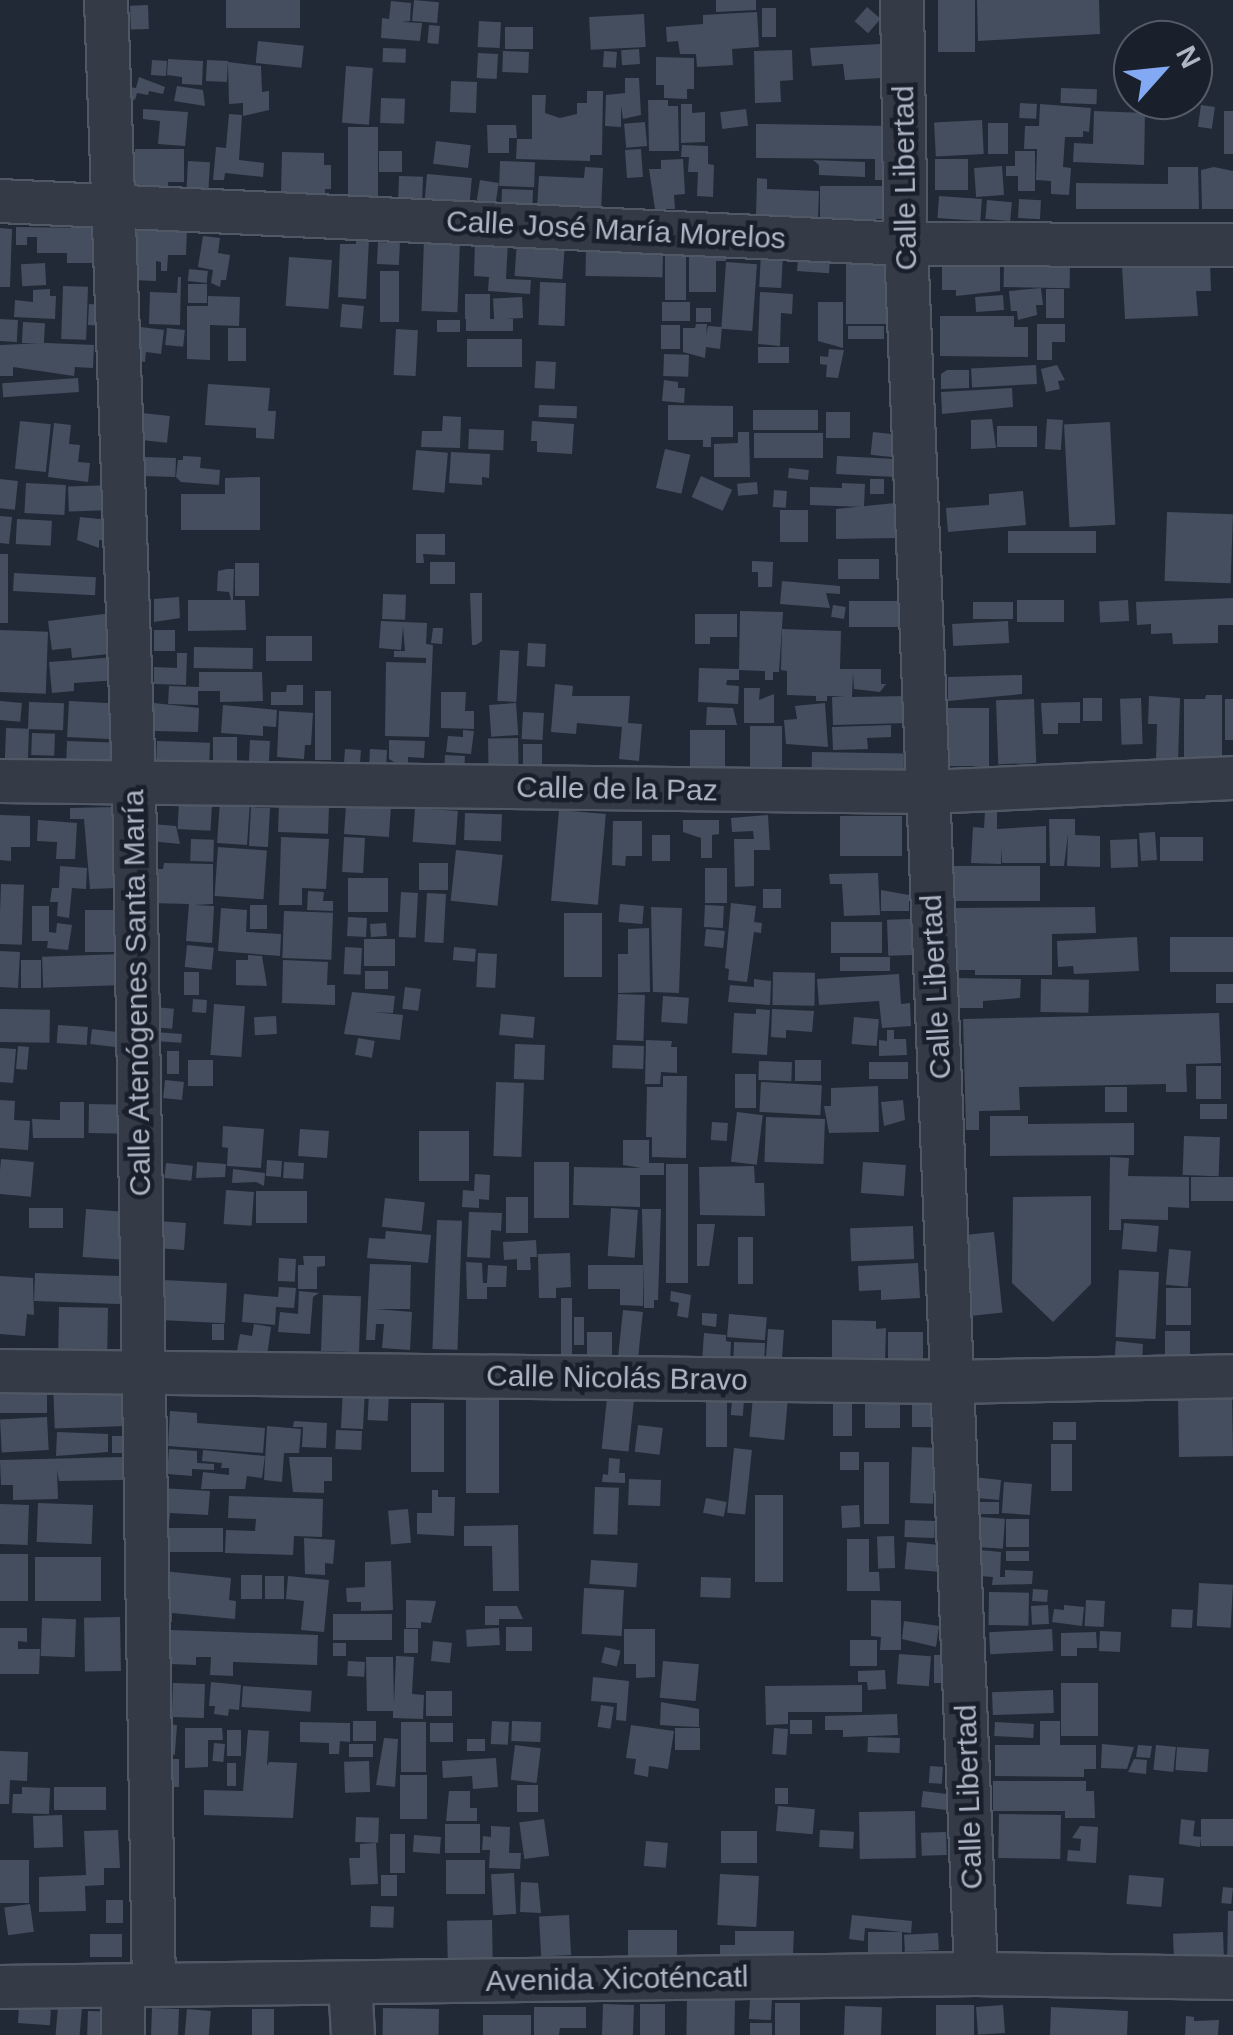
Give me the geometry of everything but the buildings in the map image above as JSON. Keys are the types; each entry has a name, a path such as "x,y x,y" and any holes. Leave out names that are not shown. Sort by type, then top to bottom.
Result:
{"street":[{"name":"Calle Atenógenes Santa María","path":"106,0 134,783 144,1373 138,1986 124,2035"},
{"name":"Calle Libertad","path":"902,0 906,244 976,1974"},
{"name":"Calle José María Morelos","path":"0,200 906,244 1233,245"},
{"name":"Calle de la Paz","path":"0,781 927,792 1233,778"},
{"name":"Calle Nicolás Bravo","path":"0,1371 953,1382 1233,1376"},
{"name":"Avenida Xicoténcatl","path":"0,1987 976,1974 1233,1978"},
{"path":"350,1983 353,2035"}]}
